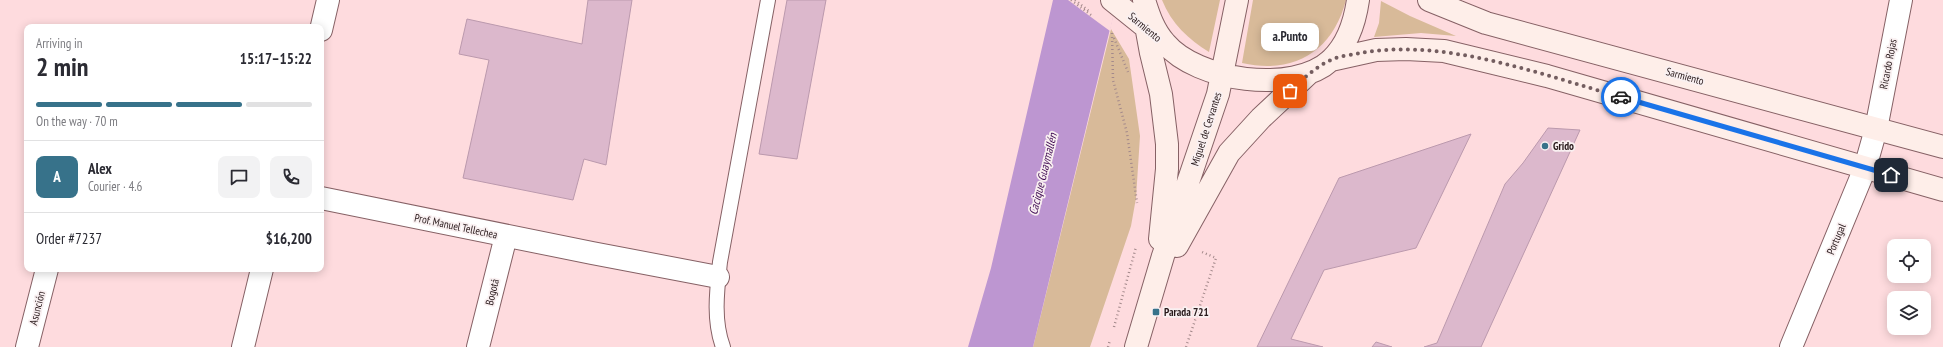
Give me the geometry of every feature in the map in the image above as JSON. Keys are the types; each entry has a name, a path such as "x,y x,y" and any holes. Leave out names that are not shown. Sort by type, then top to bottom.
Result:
{"main road":[{"name":"Miguel de Cervantes","path":"1136,347 1163,256 1223,74 1237,0"},
{"path":"1331,60 1346,40 1352,26 1358,0"},
{"name":"Sarmiento","path":"1432,1 1486,23 1943,147"},
{"name":"Sarmiento","path":"1125,3 1146,27 1158,48"},
{"name":"Sarmiento","path":"1125,3 1158,48"},
{"name":"Miguel de Cervantes","path":"1158,48 1168,170 1159,236 1163,256"},
{"path":"1158,48 1223,74 1246,79 1284,79 1309,73"},
{"path":"1163,256 1180,244 1219,169 1236,144 1261,118 1309,73 1331,60 1376,50 1406,49 1444,51 1547,76 1943,190"}],"street":[{"path":"322,24 328,0"},
{"name":"Ricardo Rojas","path":"1876,129 1900,0"},
{"name":"Portugal","path":"1791,347 1866,168 1876,129"},
{"name":"Prof. Manuel Tellechea","path":"324,199 592,254 718,277"},
{"name":"Bogotá","path":"478,347 506,236"},
{"name":"Asunción","path":"27,347 46,272"},
{"path":"243,347 261,272"}],"lane":[{"path":"723,347 720,338 716,302 718,277 768,0"}],"path":[{"path":"1111,30 1131,78"},
{"path":"1108,347 1137,242"}],"shaded area":[{"path":"1162,0 1220,0 1209,52 1194,42 1181,30 1170,16"},
{"path":"1253,0 1346,0 1340,18 1332,33 1321,46 1309,55 1294,62 1261,66 1242,63"},
{"path":"1381,1 1410,16 1456,36 1421,33 1374,37 1379,23"},
{"path":"1111,29 1129,59 1140,136 1136,198 1131,226 1090,347 1033,347"}],"water":[{"name":"Cacique Guaymallén","path":"1053,0 1117,0 1033,347 968,347 991,268"}],"pier":[{"path":"1068,0 1117,0 1110,31 1099,23"}],"building":[{"path":"588,0 632,0 606,165 584,159 573,200 463,178 489,60 459,54 467,19 582,44"},
{"path":"787,0 826,0 797,159 759,154"},
{"path":"1548,128 1580,130 1481,347 1424,347 1437,343 1505,184 1523,163"},
{"path":"1471,134 1416,248 1324,270 1291,339 1323,347 1257,347 1339,178"},
{"path":"1376,342 1392,347 1372,347"}],"way so far":[{"path":"1290,91 1309,73 1331,60 1376,50 1425,49 1444,51 1505,65 1621,97"}],"place":[{"name":"a.Punto","path":"1290,91"},
{"name":"Grido","path":"1545,146"},
{"name":"Parada 721","path":"1156,312"}],"route":[{"path":"1621,97 1891,175"}]}
